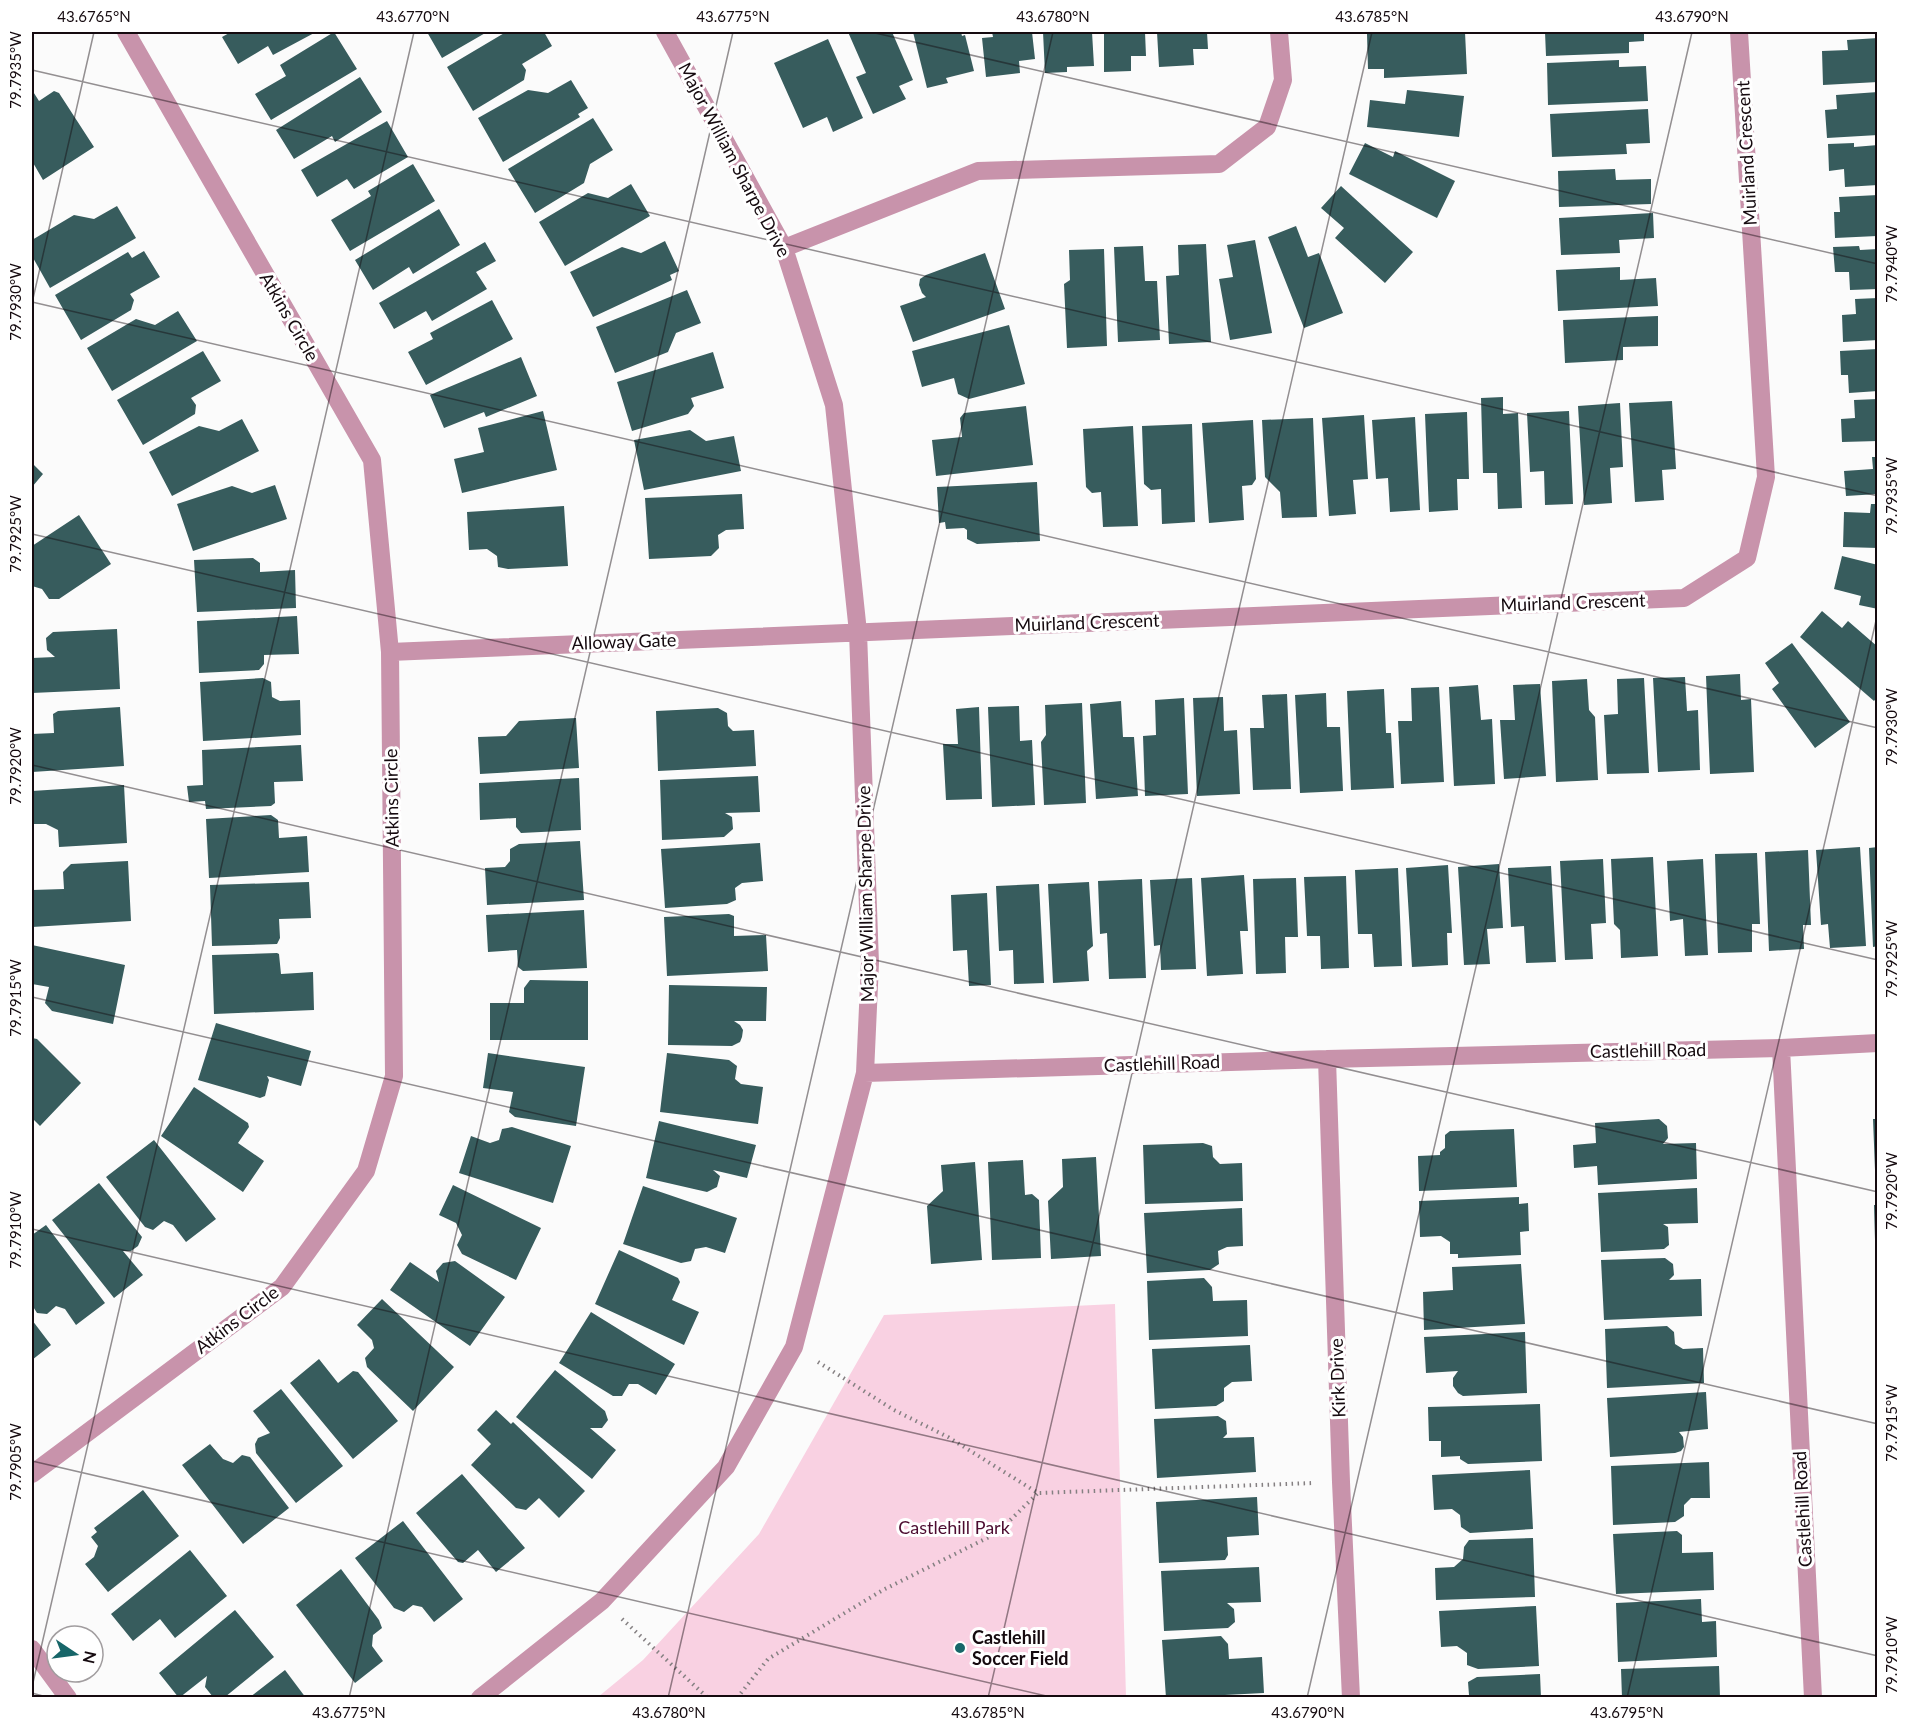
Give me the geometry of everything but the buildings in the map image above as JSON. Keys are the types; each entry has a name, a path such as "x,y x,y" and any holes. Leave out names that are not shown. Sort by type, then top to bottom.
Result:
{"street":[{"name":"Atkins Circle","path":"32,1474 282,1287 366,1171 394,1076 390,652 372,460 126,32"},
{"name":"Major William Sharpe Drive","path":"480,1698 602,1601 726,1467 794,1347 865,1073 870,963 858,632 834,405 784,248 665,32"},
{"path":"784,248 978,171 1219,164 1267,127 1283,80 1279,32"},
{"name":"Muirland Crescent","path":"858,632 1684,598 1747,558 1766,477 1740,32"},
{"name":"Alloway Gate","path":"390,652 858,632"},
{"path":"1781,1048 1878,1043"},
{"name":"Castlehill Road","path":"865,1073 1781,1048 1813,1698"},
{"name":"Kirk Drive","path":"1327,1059 1341,1482 1351,1698"},
{"path":"32,1649 68,1698"}],"path":[{"path":"794,1347 894,1410 948,1437 1038,1493 1341,1482"},
{"path":"737,1698 768,1659 884,1590 997,1533 1038,1493"},
{"path":"602,1601 708,1698"}],"green space":[{"name":"Castlehill Park","path":"1115,1304 1126,1697 598,1697 643,1660 759,1534 884,1315"}],"place":[{"name":"Castlehill Soccer Field","path":"960,1648"}]}
